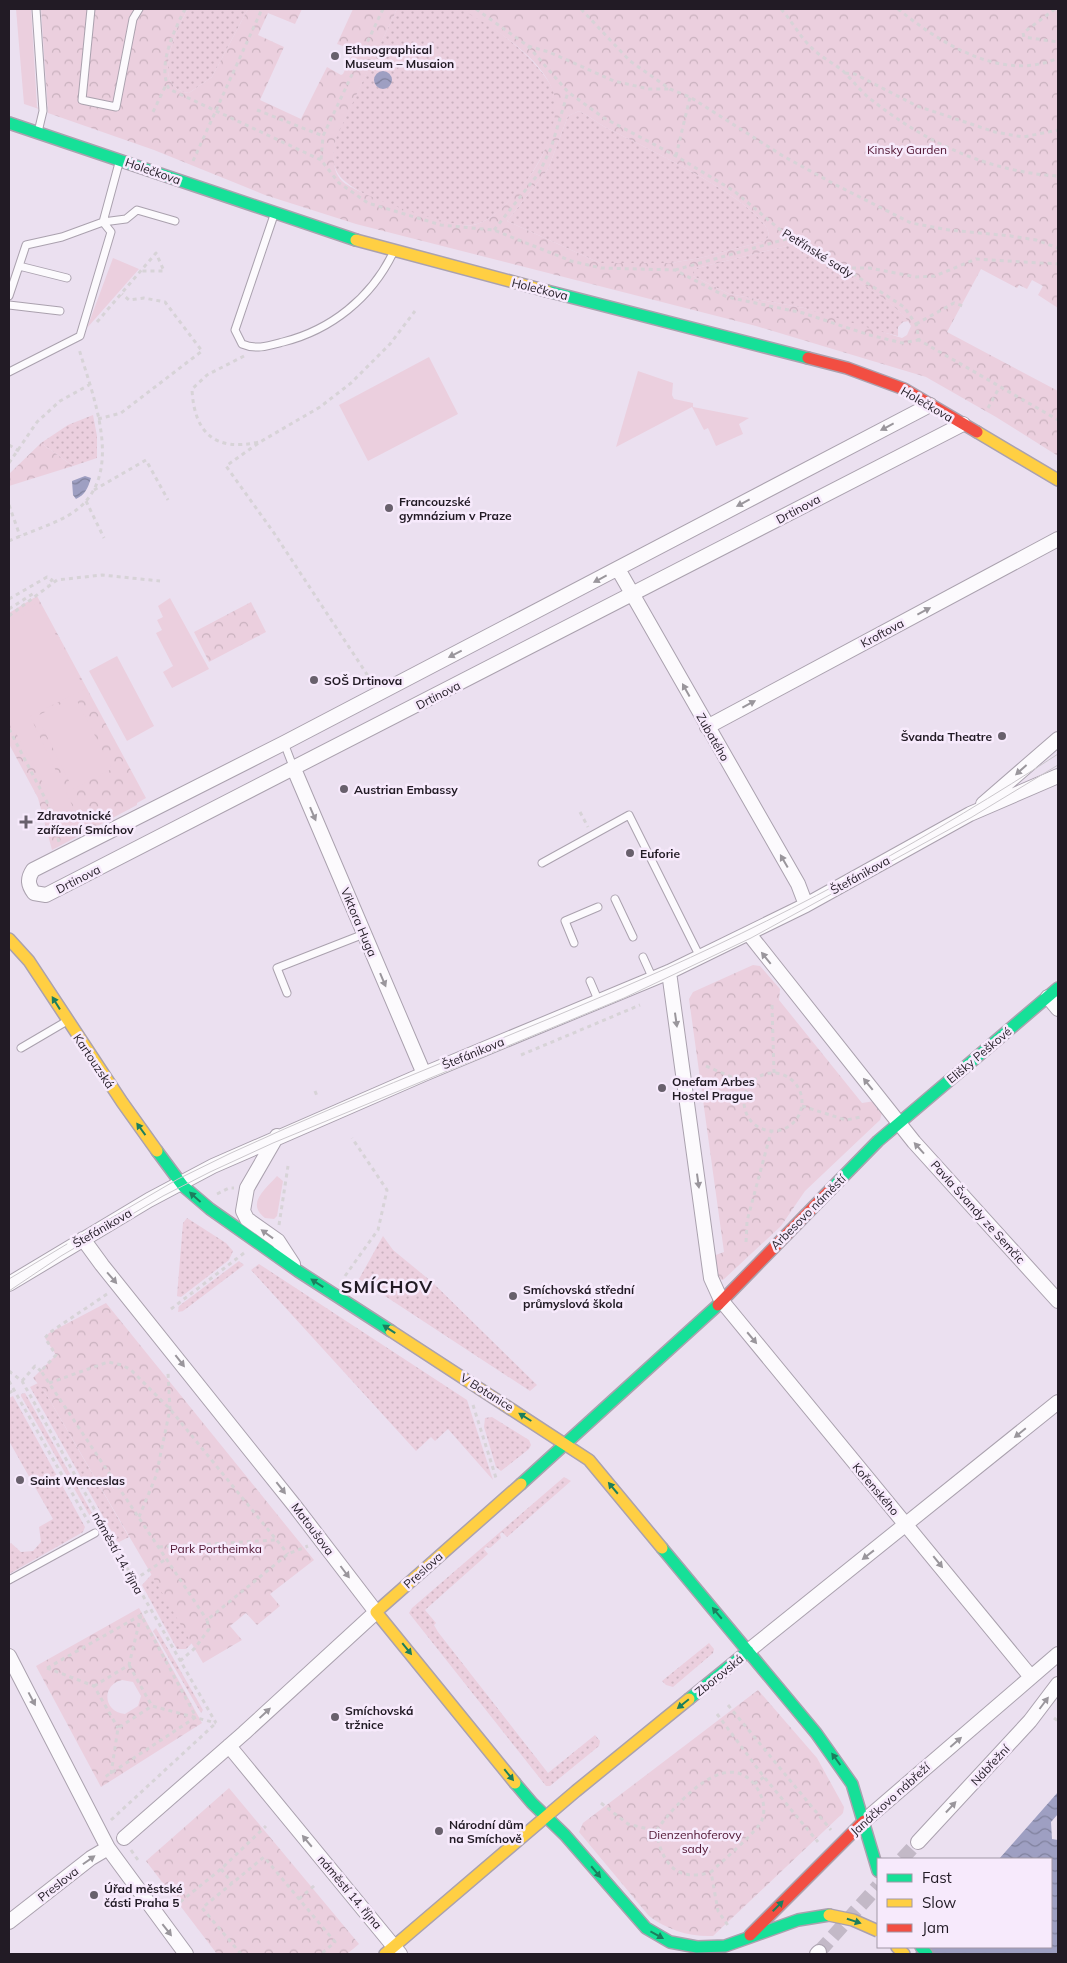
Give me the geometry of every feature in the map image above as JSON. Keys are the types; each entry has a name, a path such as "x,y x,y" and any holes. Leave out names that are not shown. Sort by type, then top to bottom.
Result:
{"main road":[{"name":"Holečkova","path":"9,123 275,214 394,252 847,368 904,389 1058,480"},
{"name":"Kartouzská","path":"9,940 29,961 67,1021 181,1183"},
{"name":"Elišky Peškové","path":"899,1122 1053,993"},
{"name":"Arbesovo náměstí","path":"721,1300 878,1140 899,1122"},
{"name":"V Botanice","path":"181,1183 210,1209 298,1271 589,1460 748,1651"},
{"name":"Preslova","path":"376,1612 566,1444 721,1300"},
{"name":"Matoušova","path":"376,1612 546,1817"},
{"name":"Zborovská","path":"393,1952 546,1817 748,1651"},
{"path":"748,1651 816,1733 852,1784 877,1865"},
{"path":"546,1817 565,1835 637,1920 656,1935 670,1942 696,1947 726,1946 798,1920 829,1915 853,1920 877,1931"},
{"name":"Janáčkovo nábřeží","path":"731,1954 864,1821"}],"street":[{"name":"Drtinova","path":"930,405 284,743 32,870 28,881 30,888 34,893 46,895 633,596 962,424"},
{"name":"Kroftova","path":"706,727 1058,539"},
{"name":"Zubatého","path":"618,569 706,727 798,884 806,905"},
{"name":"Štefánikova","path":"970,814 1058,739"},
{"name":"Viktora Huga","path":"294,769 424,1074"},
{"name":"Štefánikova","path":"749,934 806,905 970,814 1058,776"},
{"path":"721,1300 711,1278 670,972 749,934 899,1122"},
{"name":"Štefánikova","path":"9,1284 181,1183 278,1136 670,972"},
{"path":"1053,993 1058,1009"},
{"name":"Pavla Švandy ze Semčic","path":"899,1122 914,1142 1058,1301"},
{"path":"278,1136 247,1188 243,1211 247,1219 278,1241 298,1271"},
{"name":"Matoušova","path":"83,1239 376,1612"},
{"name":"Kořenského","path":"721,1300 1031,1677"},
{"name":"Zborovská","path":"748,1651 1058,1402"},
{"name":"Preslova","path":"124,1838 229,1746 376,1612"},
{"name":"Janáčkovo nábřeží","path":"864,1821 1058,1654"},
{"path":"9,1656 108,1848 186,1954"},
{"name":"Nábřežní","path":"918,1842 1030,1721 1058,1684"},
{"name":"náměstí 14. října","path":"229,1746 393,1952"},
{"name":"Preslova","path":"9,1922 91,1858 108,1848"}],"lane":[{"path":"36,9 43,111 38,132"},
{"path":"91,9 82,100 116,107 133,19 139,9"},
{"path":"103,222 120,160"},
{"path":"9,296 26,245 62,237 103,222 126,220 137,210 174,221"},
{"path":"275,214 235,330 242,344 253,348 299,338 321,329 361,298 376,280 394,252"},
{"path":"9,372 80,336 111,232 103,222"},
{"path":"19,266 67,278"},
{"path":"9,305 60,311"},
{"path":"284,743 294,769"},
{"path":"542,863 629,815 700,957"},
{"path":"615,899 633,937"},
{"path":"574,943 565,921 598,907"},
{"path":"287,993 277,968 364,934"},
{"path":"643,957 654,979"},
{"path":"590,981 599,1002"},
{"path":"21,1048 67,1021"},
{"path":"9,1580 95,1533"}],"path":[{"path":"153,112 167,85 166,57 185,9"},
{"path":"194,161 262,9"},
{"path":"321,160 323,136 384,9"},
{"path":"476,9 528,46 550,52 614,81 649,89 670,88"},
{"path":"581,9 630,61 670,88 690,97 783,156 911,223 949,230 1027,238 1058,248"},
{"path":"781,9 813,50 845,73 869,98 909,126 943,146 981,162 1042,175 1058,176"},
{"path":"898,9 939,39 993,62 1030,66 1058,58"},
{"path":"1054,9 1023,33 1024,37 1058,42"},
{"name":"Petřínské sady","path":"528,46 568,92 604,118 676,156 734,191 790,238 844,268 904,307 916,324 919,340"},
{"path":"348,63 356,66"},
{"path":"845,73 855,74 917,106 994,132 1023,137 1058,130"},
{"path":"167,85 178,95 188,96 321,160 339,183 368,203 441,225 494,230 571,261 601,268 675,270 790,238"},
{"path":"494,230 539,173 551,148 568,92"},
{"path":"676,156 690,97"},
{"path":"257,110 323,136"},
{"path":"9,541 69,515 86,501 93,491 102,472 102,436 90,385 78,346 80,336 89,332 156,253 164,271 142,271"},
{"path":"844,268 869,268 916,277 935,276 976,259 1058,264"},
{"path":"675,270 727,297 803,312 866,334 902,343 919,340 999,388 1058,420"},
{"path":"98,419 122,413 193,355 202,350 165,302 144,298 129,300 122,294"},
{"path":"916,324 954,303 963,306"},
{"path":"373,685 274,533 226,466 260,442 320,406 351,383 390,344 415,311"},
{"path":"253,348 242,358 207,375 192,389 193,410 202,428 216,440 226,445 241,446 260,442"},
{"path":"9,463 37,422 60,401 90,385"},
{"path":"988,408 999,388"},
{"path":"9,445 19,450"},
{"path":"93,491 146,460 168,500"},
{"path":"86,501 104,538"},
{"path":"9,505 20,536"},
{"path":"9,616 58,580 102,575 160,581"},
{"path":"9,599 47,577 52,580 9,609"},
{"path":"9,729 47,802 61,848"},
{"path":"580,812 582,816"},
{"path":"521,1055 640,1005"},
{"path":"772,1005 774,1073"},
{"path":"706,1066 750,1085"},
{"path":"774,1073 792,1080 802,1096 802,1106 799,1115 788,1128 770,1132 762,1129 748,1118 744,1101 750,1085 756,1078 774,1073"},
{"path":"315,1092 317,1096"},
{"path":"802,1106 846,1120 862,1117"},
{"path":"746,1242 747,1221 770,1132"},
{"path":"345,1276 378,1230 387,1190 352,1138"},
{"path":"278,1232 288,1166"},
{"path":"217,1185 220,1191"},
{"path":"211,1197 220,1191 237,1188"},
{"path":"171,1309 247,1251"},
{"path":"41,1371 56,1355 45,1338 49,1333 107,1294"},
{"path":"49,1383 104,1363 112,1363 131,1370 170,1409 288,1554"},
{"path":"9,1371 22,1381 35,1366 41,1371 207,1620 209,1629 195,1648 180,1661"},
{"path":"139,1517 156,1476 170,1409 168,1370"},
{"name":"náměstí 14. října","path":"22,1381 216,1723"},
{"path":"9,1382 87,1519"},
{"path":"9,1393 14,1390"},
{"path":"471,1399 497,1481"},
{"path":"158,1547 276,1540"},
{"path":"207,1620 288,1554 309,1545"},
{"path":"134,1580 166,1559"},
{"path":"110,1774 118,1728 94,1686 47,1668 151,1610"},
{"path":"141,1614 129,1665 152,1706 216,1723"},
{"path":"141,1614 196,1717"},
{"path":"94,1686 129,1665"},
{"path":"728,1705 831,1830"},
{"path":"118,1728 152,1706"},
{"path":"717,1714 764,1777 818,1842"},
{"path":"105,1777 196,1717"},
{"path":"1054,1718 1058,1721"},
{"path":"110,1818 216,1723"},
{"path":"728,1772 739,1774 754,1784 763,1798 764,1810 761,1822 711,1872 700,1875 687,1875 676,1871 667,1863 661,1853 656,1831 672,1812 706,1780 716,1774 728,1772"},
{"path":"754,1784 764,1777"},
{"path":"601,1803 628,1824 656,1831"},
{"path":"174,1907 266,1826"},
{"path":"241,1954 202,1908 264,1857 335,1942 321,1954"},
{"path":"220,1868 232,1883"},
{"path":"711,1872 718,1911 730,1928"},
{"path":"299,1899 315,1885"},
{"path":"233,1954 238,1950"}],"green space":[{"path":"448,7 471,13 515,45 539,69 555,95 555,118 548,143 530,176 495,214 473,225 452,223 389,205 368,196 350,185 338,174 335,167 333,159 336,137 397,9"},
{"path":"16,9 31,9 37,107 39,109 24,104"},
{"name":"Kinsky Garden","path":"41,9 188,9 172,43 168,70 170,81 177,89 189,93 212,77 248,9 302,9 295,24 268,13 258,35 284,47 260,100 301,119 327,67 341,75 343,74 354,51 344,45 337,44 353,9 397,9 336,138 334,166 338,177 342,181 366,194 428,217 463,225 474,225 496,213 533,171 548,141 556,104 548,81 528,56 487,24 460,9 1058,9 1058,308 1038,295 1043,286 1032,280 1027,289 1019,285 1017,288 981,269 947,332 1058,391 1058,456 996,417 926,377 756,326 356,224 265,195 154,150 48,113","holes":["579,111 605,127 725,191 747,207 763,222 769,236 765,241 700,258 671,263 600,263 507,221 548,169 568,116","791,245 857,281 891,304 904,315 911,326 907,335 902,338 804,308 729,294 693,276 693,269"]},
{"path":"188,9 248,9 212,77 189,93 177,89 170,81 168,70 172,43"},
{"path":"579,111 605,127 725,191 747,207 763,222 769,236 765,241 700,258 671,263 600,263 507,221 548,169 568,116"},
{"path":"791,245 870,288 898,309 909,321 903,322 898,327 898,336 860,327 804,308 729,294 693,276 693,269"},
{"path":"113,258 139,269 87,328"},
{"path":"429,357 458,414 368,461 339,405"},
{"path":"638,371 673,383 672,395 674,399 693,403 693,407 749,418 739,424 743,434 716,446 708,428 704,430 692,407 616,447"},
{"path":"93,415 97,436 97,458 73,466 41,443 68,425"},
{"path":"41,443 73,466 9,486 9,474"},
{"path":"37,596 146,798 137,803 137,805 52,850 38,798 9,744 9,613"},
{"path":"170,598 209,669 172,688 163,672 173,666 156,633 162,630 157,620 163,617 158,606"},
{"path":"38,602 85,689 30,716 82,826 63,836 49,794 9,720 9,626"},
{"path":"251,602 266,632 209,662 194,632"},
{"path":"117,656 154,726 127,741 89,671"},
{"path":"75,697 112,769 73,789 37,716"},
{"path":"753,965 760,966 780,989 779,1000 862,1103 875,1101 882,1113 880,1120 805,1191 781,1226 723,1280 719,1279 714,1259 716,1255 724,1252 689,999 693,992"},
{"path":"277,1176 283,1181 277,1216 274,1219 265,1218 259,1212 257,1201"},
{"path":"187,1218 226,1243 233,1251 229,1260 181,1297 177,1296 183,1223"},
{"path":"383,1236 393,1250 432,1282 537,1385 530,1391 359,1279"},
{"path":"239,1261 244,1265 183,1311 178,1312 179,1306"},
{"path":"259,1264 467,1400 493,1480 448,1429 435,1441 431,1437 416,1451 251,1270"},
{"name":"Park Portheimka","path":"106,1303 314,1560 270,1594 280,1606 257,1625 246,1613 230,1626 242,1640 203,1663 45,1392 33,1378 56,1355 45,1338 49,1333"},
{"path":"38,1383 129,1537 119,1542 117,1541 30,1387"},
{"path":"25,1393 97,1522 95,1525 21,1396 21,1394"},
{"path":"13,1396 85,1527 83,1532 9,1574 9,1544 11,1543 21,1552 33,1551 41,1542 39,1527 53,1519 9,1441 9,1398"},
{"path":"492,1417 529,1440 531,1445 529,1449 501,1471 496,1467 484,1427 485,1418"},
{"path":"564,1477 571,1481 507,1537 502,1532 500,1534 501,1538 490,1548 486,1547 484,1549 488,1554 425,1610 436,1623 434,1625 438,1632 548,1773 595,1735 600,1741 599,1746 550,1786 546,1786 409,1613 412,1608"},
{"path":"152,1574 192,1643 186,1649 177,1649 142,1585"},
{"path":"139,1608 202,1723 101,1787 36,1666","holes":["122,1680 133,1682 141,1696 138,1706 125,1714 112,1709 107,1698 111,1687"]},
{"path":"156,1628 203,1710 201,1713 153,1631"},
{"path":"709,1643 714,1649 713,1653 673,1687 666,1685 662,1681"},
{"name":"Dienzenhoferovy sady","path":"758,1690 817,1758 844,1807 843,1813 713,1936 679,1932 649,1916 579,1832 583,1823"},
{"path":"229,1788 359,1944 347,1954 217,1954 146,1861"}],"water":[{"path":"379,71 387,71 392,76 390,87 379,89 374,84 374,76"},
{"path":"85,476 91,478 89,485 84,493 76,499 73,495 72,481"},
{"path":"1058,1792 1058,1814 1051,1822 1052,1839 1058,1840 1058,1954 914,1954 920,1948 1052,1948 1052,1858 1000,1858"}],"tunnel":[{"path":"903,1858 918,1842"},
{"path":"819,1952 877,1887"}],"tram line":[{"path":"82,1235 178,1179 231,1153 339,1105 611,993 716,946 816,896 915,842 1058,754"},
{"path":"9,1291 61,1256 163,1196 210,1172 273,1143 624,998 751,938 972,817 1058,765"},
{"path":"9,1279 67,1244"}],"traffic: fast":[{"path":"9,123 356,240"},
{"path":"547,291 808,358"},
{"path":"831,1189 878,1141 1058,988"},
{"path":"157,1151 183,1186 210,1209 298,1271 391,1331"},
{"path":"521,1484 718,1305"},
{"path":"662,1548 816,1733 852,1784 877,1868"},
{"path":"689,1699 748,1651"},
{"path":"515,1783 532,1803 565,1835 646,1928 670,1942 697,1947 725,1946 798,1920 829,1915"},
{"path":"922,1948 927,1954"}],"traffic: slow":[{"path":"356,240 547,291"},
{"path":"977,432 1058,480"},
{"path":"9,939 29,961 122,1102 157,1151"},
{"path":"391,1331 589,1460 662,1548"},
{"path":"515,1783 376,1612 521,1484"},
{"path":"385,1954 576,1791 689,1699"},
{"path":"829,1915 853,1920 877,1931"},
{"path":"898,1948 904,1954"}],"traffic: jam":[{"path":"808,358 847,368 904,389 977,432"},
{"path":"718,1305 831,1189"},
{"path":"750,1935 864,1821"}],"place":[{"name":"Ethnographical Museum – Musaion","path":"335,56"},
{"name":"Francouzské gymnázium v Praze","path":"389,508"},
{"name":"SOŠ Drtinova","path":"314,680"},
{"name":"Švanda Theatre","path":"1002,736"},
{"name":"Austrian Embassy","path":"344,789"},
{"name":"Zdravotnické zařízení Smíchov","path":"26,822"},
{"name":"Euforie","path":"630,853"},
{"name":"Onefam Arbes Hostel Prague","path":"662,1088"},
{"name":"Smíchovská střední průmyslová škola","path":"513,1296"},
{"name":"Saint Wenceslas","path":"20,1480"},
{"name":"Smíchovská tržnice","path":"335,1717"},
{"name":"Národní dům na Smíchově","path":"439,1831"},
{"name":"Úřad městské části Praha 5","path":"94,1895"}],"district":[{"name":"SMÍCHOV","path":"387,1286"}]}
